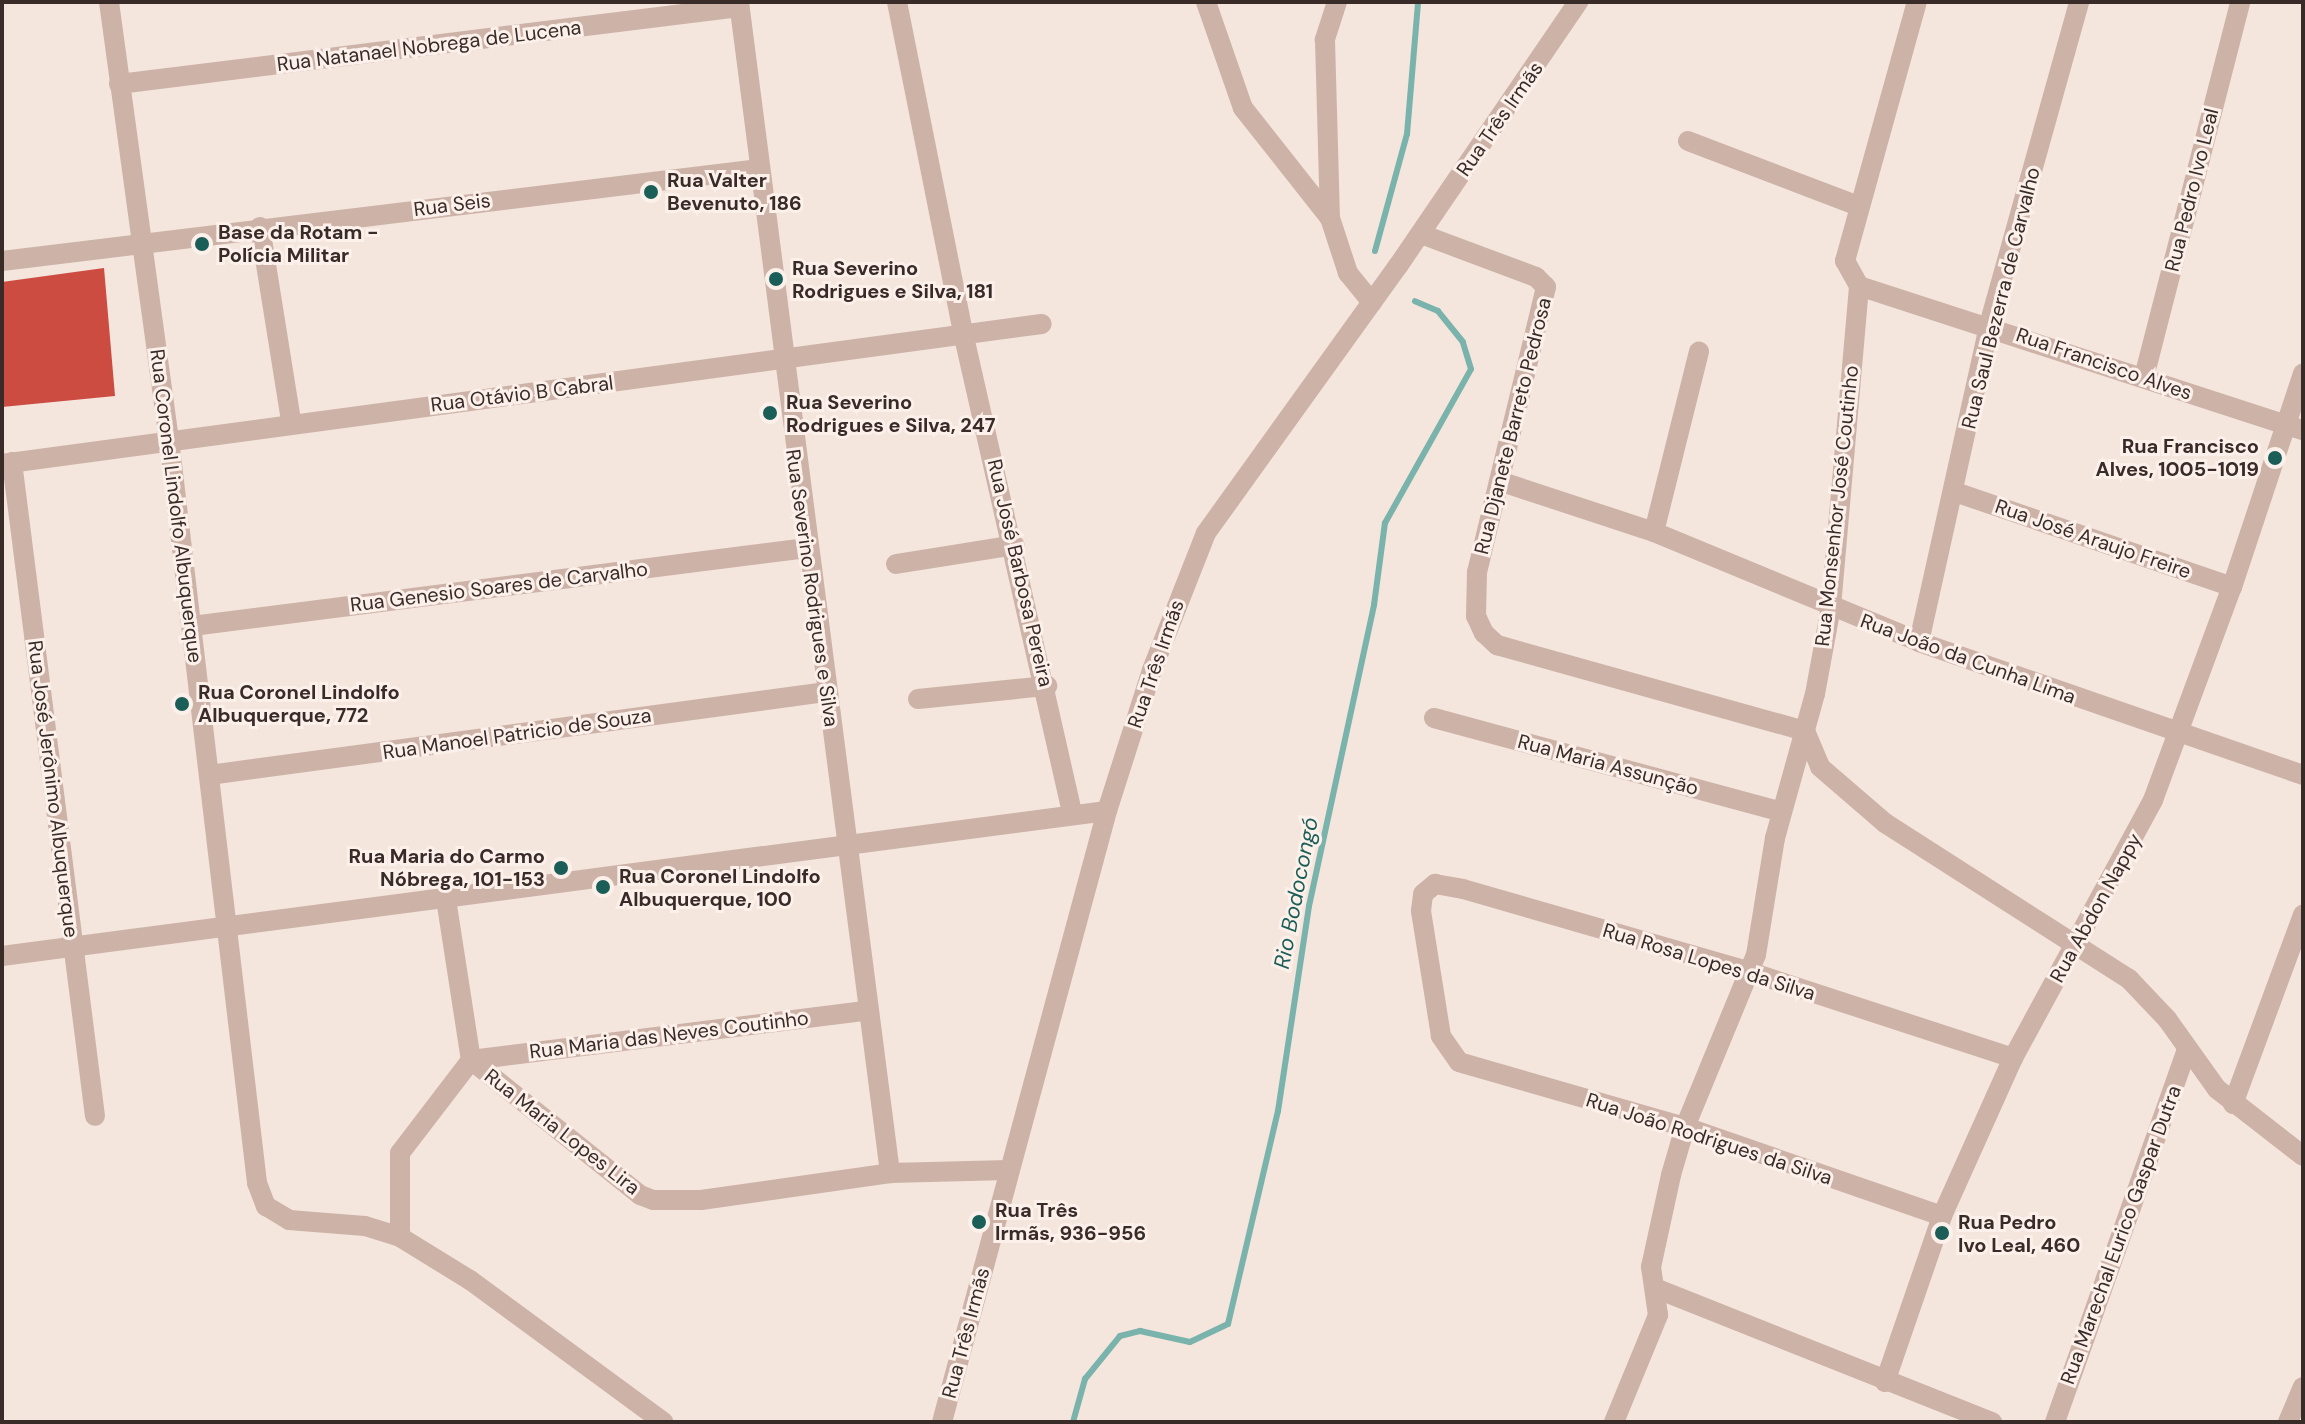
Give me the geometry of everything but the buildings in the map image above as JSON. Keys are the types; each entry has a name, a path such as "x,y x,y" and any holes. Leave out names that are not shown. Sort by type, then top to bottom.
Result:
{"street":[{"name":"Rua Coronel Lindolfo Albuquerque","path":"109,2 169,439 257,1183 274,1215 365,1226 400,1237"},
{"name":"Rua José Barbosa Pereira","path":"897,2 964,337 1047,686 1073,815"},
{"path":"1206,2 1243,108 1330,218"},
{"path":"1337,2 1325,40 1330,218 1348,273 1374,300"},
{"name":"Rua Três Irmãs","path":"942,1422 1107,811 1152,670 1206,533 1421,234 1578,2"},
{"name":"Rua Monsenhor José Coutinho","path":"1614,1422 1654,1329 1659,1302 1655,1288 1654,1244 1685,1127 1750,972 1782,812 1805,731 1831,607 1859,286 1845,261 1917,2"},
{"name":"Rua Saul Bezerra de Carvalho","path":"1919,642 1955,492 1989,325 2079,2"},
{"name":"Rua Pedro Ivo Leal","path":"2144,377 2240,2"},
{"name":"Rua Natanael Nobrega de Lucena","path":"119,84 739,4"},
{"name":"Rua Severino Rodrigues e Silva","path":"739,4 781,362 890,1173"},
{"path":"1688,141 1858,206"},
{"name":"Rua Seis","path":"2,261 143,246 260,227 759,169"},
{"path":"260,227 291,421"},
{"name":"Rua Djanete Barreto Pedrosa","path":"1421,234 1536,277 1546,287 1474,596 1484,633 1497,645 1805,731"},
{"name":"Rua Francisco Alves","path":"1859,286 1989,325 2296,428"},
{"name":"Rua Otávio B Cabral","path":"7,463 291,421 781,362 1042,324"},
{"path":"1654,532 1699,352"},
{"path":"2296,428 2303,373"},
{"name":"Rua Abdon Nappy","path":"1885,1382 1942,1216 2013,1058 2153,800 2232,587 2296,428"},
{"name":"Rua José Jerônimo Albuquerque","path":"7,463 95,1116"},
{"name":"Rua João da Cunha Lima","path":"1502,482 1654,532 1919,642 2179,736 2303,775"},
{"name":"Rua José Araujo Freire","path":"1955,492 2232,587"},
{"path":"896,564 1014,545"},
{"name":"Rua Genesio Soares de Carvalho","path":"192,626 807,548"},
{"path":"918,699 1047,686"},
{"name":"Rua Manoel Patricio de Souza","path":"209,775 826,692"},
{"name":"Rua Maria Assunção","path":"1434,718 1782,812"},
{"path":"1805,731 1820,767 1848,794 2149,997 2233,1104 2303,1156"},
{"path":"2,956 229,929 1107,811"},
{"name":"Rua Rosa Lopes da Silva","path":"1475,1068 1459,1062 1445,1048 1421,911 1428,887 1445,884 1750,972 2013,1058"},
{"name":"Rua Maria Lopes Lira","path":"446,899 471,1060 617,1179 653,1200 701,1200 890,1173 1009,1170"},
{"path":"2233,1104 2303,915"},
{"name":"Rua Maria das Neves Coutinho","path":"471,1060 867,1011"},
{"name":"Rua Marechal Eurico Gaspar Dutra","path":"2055,1422 2187,1049"},
{"path":"471,1060 400,1153 400,1237 470,1280 663,1422"},
{"name":"Rua João Rodrigues da Silva","path":"1475,1068 1685,1127 1942,1216"},
{"path":"1655,1288 1992,1422"},
{"path":"2288,1422 2303,1387"}],"waterway":[{"name":"Rio Bodocongó","path":"1375,251 1407,134 1418,2"},
{"name":"Rio Bodocongó","path":"1073,1422 1085,1379 1120,1336 1140,1331 1190,1342 1228,1324 1278,1111 1309,906 1374,605 1385,523 1471,369 1463,342 1438,311 1415,301"}],"place":[{"name":"Rua Valter Bevenuto, 186","path":"651,192"},
{"name":"Base da Rotam - Polícia Militar","path":"202,244"},
{"name":"Rua Severino Rodrigues e Silva, 181","path":"776,279"},
{"name":"Rua Severino Rodrigues e Silva, 247","path":"770,413"},
{"name":"Rua Francisco Alves, 1005-1019","path":"2275,458"},
{"name":"Rua Coronel Lindolfo Albuquerque, 772","path":"182,704"},
{"name":"Rua Maria do Carmo Nóbrega, 101-153","path":"561,868"},
{"name":"Rua Coronel Lindolfo Albuquerque, 100","path":"603,887"},
{"name":"Rua Três Irmãs, 936-956","path":"979,1222"},
{"name":"Rua Pedro Ivo Leal, 460","path":"1942,1233"}]}
